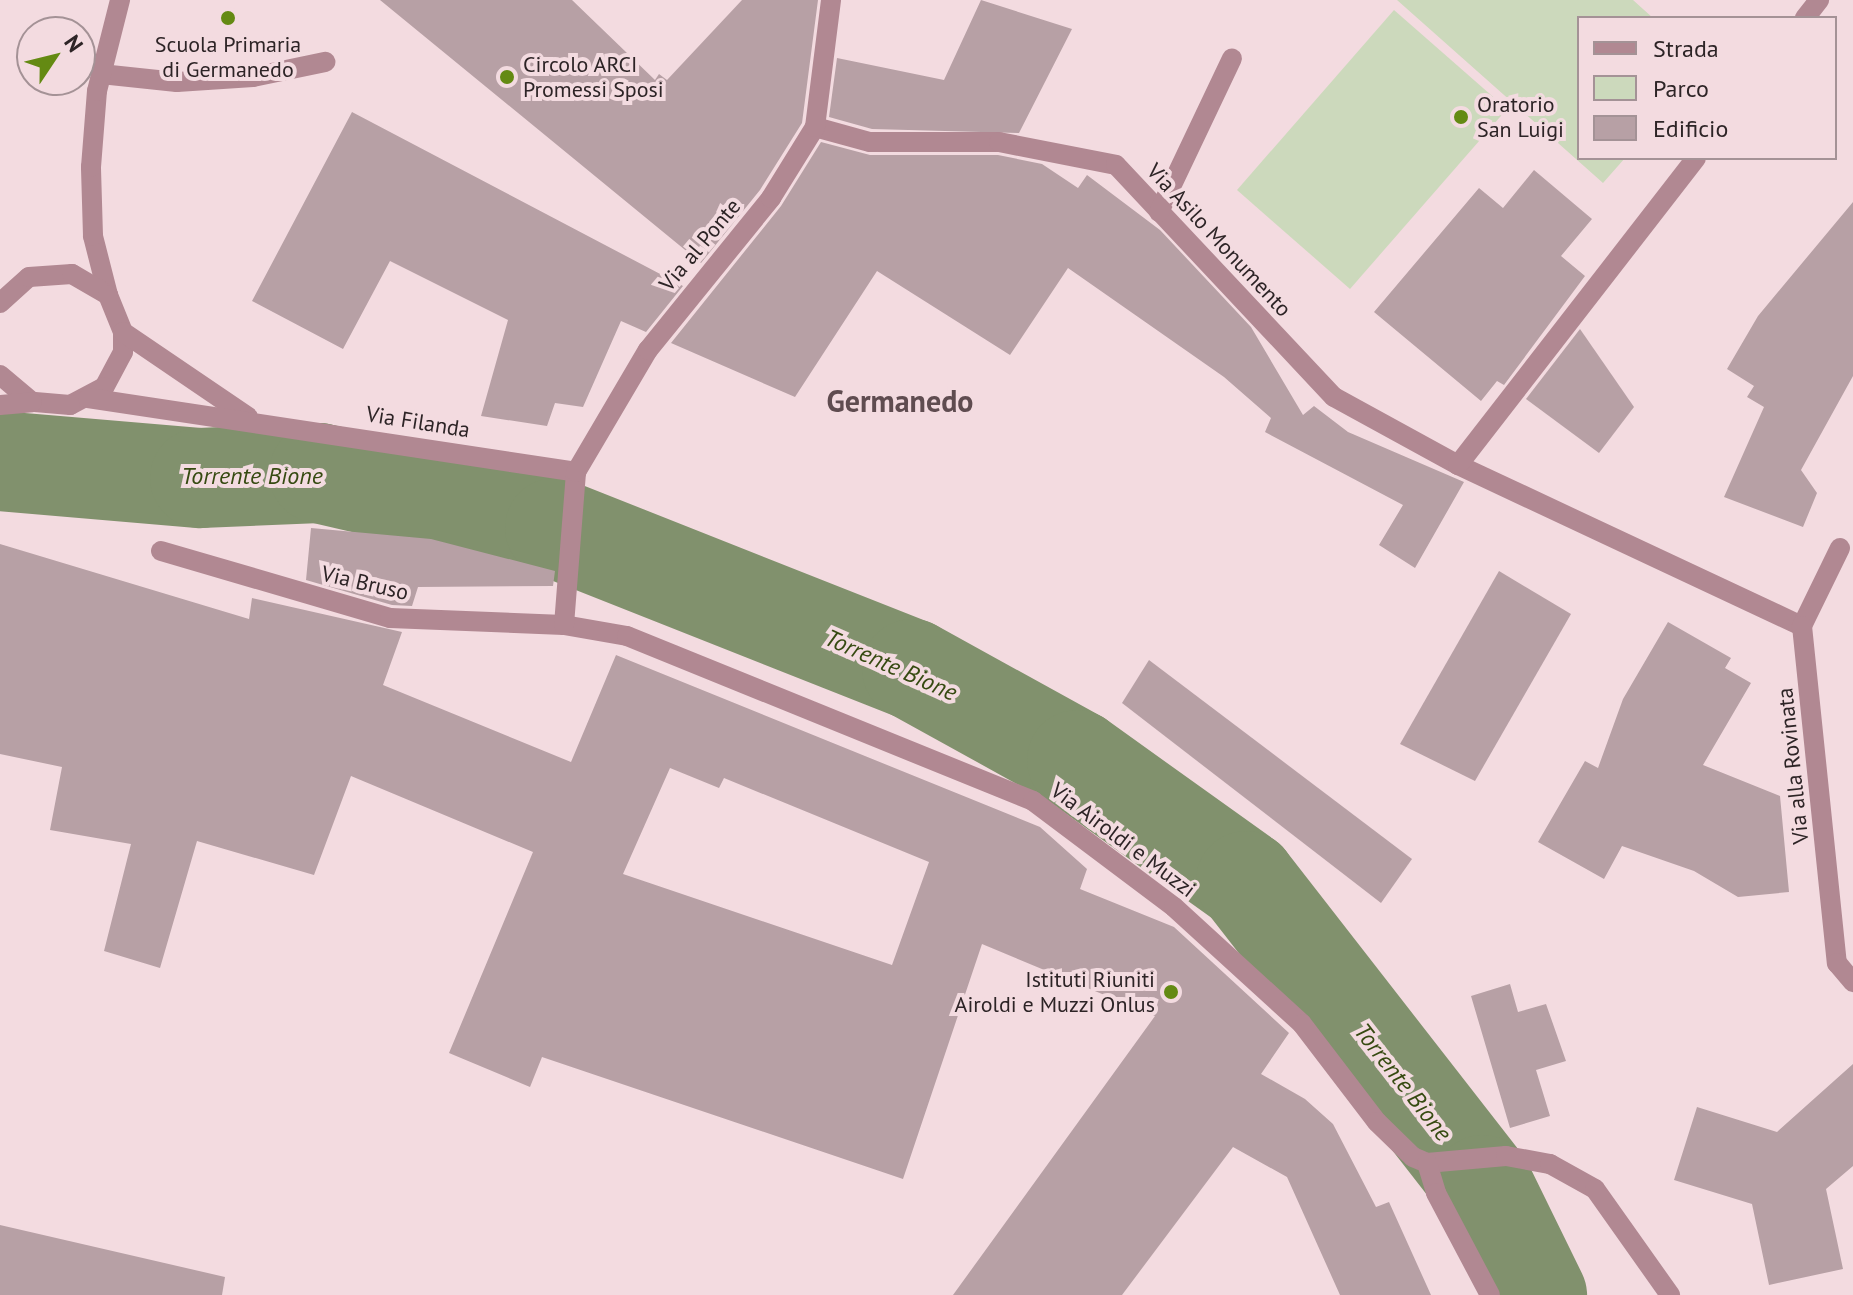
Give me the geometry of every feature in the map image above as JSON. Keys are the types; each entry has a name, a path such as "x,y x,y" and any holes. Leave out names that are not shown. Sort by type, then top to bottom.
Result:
{"street":[{"path":"88,398 116,371 123,332 108,295 93,236 91,195 101,74 120,0"},
{"name":"Via al Ponte","path":"564,625 576,472 648,350 771,198 815,127 831,0"},
{"path":"1807,16 1819,0"},
{"path":"1159,212 1232,58"},
{"path":"101,74 177,82 253,77 325,62"},
{"name":"Via Asilo Monumento","path":"815,127 870,142 999,142 1116,165 1334,397 1458,465 1802,626"},
{"path":"1458,465 1694,160"},
{"path":"0,303 29,277 51,272 72,274 108,295"},
{"name":"Via Filanda","path":"123,332 252,420"},
{"path":"0,375 32,402"},
{"name":"Via Filanda","path":"0,405 32,402 51,406 88,398 252,420 576,472"},
{"path":"1802,626 1840,548"},
{"name":"Via Bruso","path":"161,551 390,618 564,625"},
{"name":"Via Airoldi e Muzzi","path":"564,625 627,636 1033,801 1174,907 1302,1024 1395,1143 1432,1163"},
{"name":"Via alla Rovinata","path":"1802,626 1837,963 1853,982"},
{"path":"1490,1295 1436,1193 1432,1163 1506,1156 1550,1164 1595,1189 1670,1295"}],"green space":[{"path":"1397,0 1633,0 1651,16 1577,16 1577,160"},
{"path":"1394,10 1507,109 1350,289 1237,190"},
{"path":"1577,160 1623,160 1603,183"}],"building":[{"path":"380,0 572,0 655,80 659,74 667,80 742,0 818,0 802,123 760,190 701,263"},
{"path":"981,0 1072,29 1019,133 872,129 829,117 837,58 944,80"},
{"path":"352,112 683,286 646,332 621,321 583,407 555,403 547,426 481,416 508,320 390,261 343,349 252,301"},
{"path":"821,142 870,155 998,155 1042,164 1078,188 1087,175 1160,230 1251,327 1303,415 1314,406 1348,432 1464,482 1415,568 1379,545 1403,505 1265,432 1271,418 1224,377 1068,268 1010,355 877,271 795,397 671,343 781,206"},
{"path":"1534,170 1592,219 1561,256 1585,276 1504,385 1497,381 1481,401 1374,312 1479,188 1503,208"},
{"path":"1853,202 1853,376 1801,470 1817,493 1803,527 1724,497 1764,407 1747,397 1754,386 1727,369 1758,316"},
{"path":"1580,329 1634,407 1599,453 1526,399"},
{"path":"311,528 431,539 555,571 553,586 418,587 412,606 392,605 306,580"},
{"path":"0,544 249,619 252,598 402,632 383,685 571,762 616,655 1040,827 1087,869 1080,889 1174,927 1289,1033 1261,1074 1305,1099 1333,1124 1376,1207 1389,1202 1431,1295 1340,1295 1287,1177 1233,1147 1122,1295 953,1295 1155,1016 982,944 903,1179 542,1057 530,1087 449,1053 533,852 351,776 314,875 197,841 160,968 104,951 131,844 50,830 62,767 0,754","holes":["670,768 719,788 724,778 929,862 892,965 623,874"]},
{"path":"1499,571 1571,614 1475,781 1400,744"},
{"path":"1668,622 1731,658 1725,668 1751,683 1703,765 1780,796 1789,892 1738,897 1694,871 1622,846 1604,879 1538,842 1585,761 1598,768 1623,699"},
{"path":"1149,660 1412,859 1381,903 1122,703"},
{"path":"1510,984 1518,1012 1546,1004 1566,1061 1536,1070 1550,1116 1510,1128 1471,996"},
{"path":"1853,1064 1853,1166 1826,1189 1843,1269 1769,1285 1752,1204 1674,1180 1697,1107 1777,1132"},
{"path":"0,1225 225,1277 222,1295 0,1295"}],"waterway":[{"name":"Torrente Bione","path":"0,461 200,478 319,473 555,528 912,669 1077,760 1246,881 1483,1185 1537,1295"}],"place":[{"name":"Scuola Primaria di Germanedo","path":"228,18"},
{"name":"Circolo ARCI Promessi Sposi","path":"507,77"},
{"name":"Oratorio San Luigi","path":"1461,117"},
{"name":"Istituti Riuniti Airoldi e Muzzi Onlus","path":"1171,992"}],"district":[{"name":"Germanedo","path":"900,401"}]}
